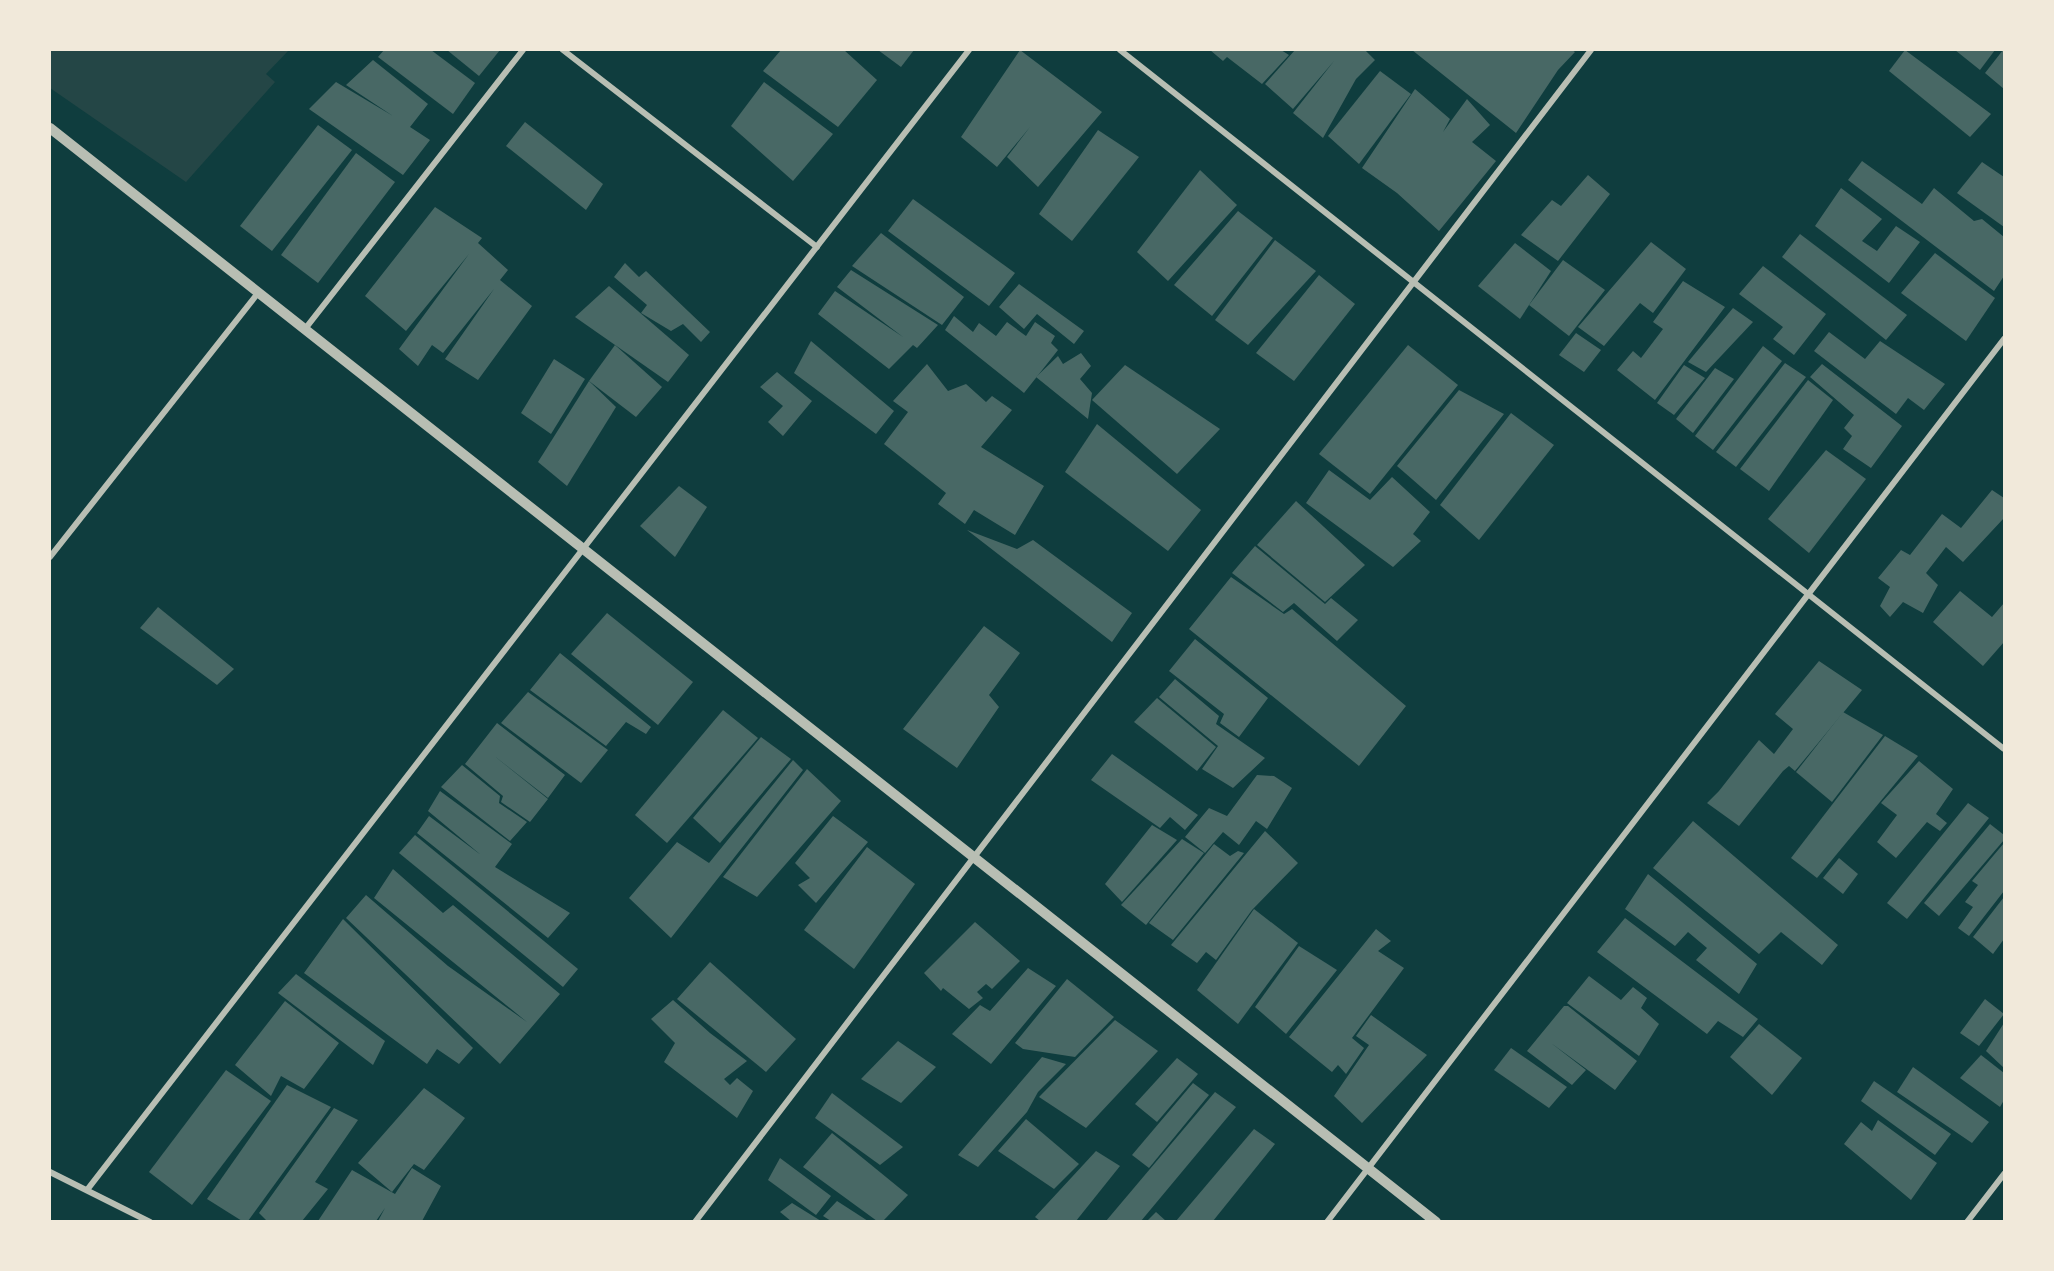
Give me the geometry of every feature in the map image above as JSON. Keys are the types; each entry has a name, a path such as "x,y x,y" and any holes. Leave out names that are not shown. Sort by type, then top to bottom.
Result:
{"street":[{"path":"305,329 523,50"},
{"path":"563,50 817,247"},
{"path":"87,1190 969,50"},
{"path":"1120,50 2004,749"},
{"path":"695,1221 1591,50"},
{"path":"50,128 1436,1221"},
{"path":"50,556 258,293"},
{"path":"1327,1221 2004,339"},
{"path":"50,1172 150,1221"},
{"path":"1967,1221 2004,1174"}],"shaded area":[{"path":"50,50 289,50 266,74 275,82 186,182 50,88"}],"building":[{"path":"384,50 431,50 475,83 453,114 378,57"},
{"path":"447,50 500,50 479,76"},
{"path":"781,50 844,50 877,80 838,127 763,71"},
{"path":"878,50 914,50 901,67"},
{"path":"1020,50 1102,112 1038,187 1007,157 1030,127 997,167 961,137"},
{"path":"1210,50 1281,50 1289,55 1262,84 1227,57 1223,61"},
{"path":"1295,50 1365,50 1375,60 1356,79 1323,138 1293,113 1334,61 1293,109 1265,84"},
{"path":"1412,50 1572,50 1575,52 1558,70 1516,133"},
{"path":"1905,50 1991,114 1970,137 1889,71"},
{"path":"1955,50 1995,50 1980,70"},
{"path":"2004,50 2004,89 1985,73"},
{"path":"373,60 428,104 410,127 430,140 403,175 309,109 336,82 393,116 346,85"},
{"path":"1380,71 1411,94 1359,164 1328,136"},
{"path":"764,82 833,134 793,181 731,126"},
{"path":"1415,89 1450,119 1443,132 1467,99 1490,125 1472,142 1496,161 1439,231 1397,193 1362,168"},
{"path":"525,122 603,184 586,210 506,146"},
{"path":"318,125 352,150 272,251 240,226"},
{"path":"1098,130 1139,157 1072,241 1039,214"},
{"path":"356,153 395,182 318,283 281,255"},
{"path":"1862,161 1922,204 1934,188 1974,221 1982,219 2004,237 2004,276 1994,291 1848,180"},
{"path":"1982,162 2004,177 2004,227 1957,193"},
{"path":"1200,170 1237,205 1168,281 1137,252"},
{"path":"1588,175 1610,194 1558,261 1521,235 1552,200 1561,206"},
{"path":"1841,188 1882,219 1862,241 1877,251 1896,226 1920,242 1889,283 1815,226"},
{"path":"913,199 1015,273 989,306 888,231"},
{"path":"435,207 482,238 478,243 508,270 500,280 532,306 478,380 445,359 494,289 443,353 432,345 418,366 399,349 469,254 406,331 365,296"},
{"path":"1238,211 1273,238 1212,316 1174,285"},
{"path":"881,233 964,297 942,325 852,266"},
{"path":"1800,234 1907,315 1886,340 1782,257"},
{"path":"1275,240 1316,271 1248,345 1215,320"},
{"path":"1651,242 1686,269 1653,313 1640,303 1604,346 1578,327"},
{"path":"1515,243 1551,271 1520,319 1478,286"},
{"path":"1935,253 1995,298 1966,341 1901,293"},
{"path":"1563,260 1605,290 1569,336 1529,305"},
{"path":"625,263 639,277 646,271 710,332 701,342 683,324 671,331 641,313 647,305 614,277"},
{"path":"1763,266 1826,314 1794,355 1773,339 1783,327 1739,294"},
{"path":"851,270 938,325 917,348 913,345 889,369 818,314 835,291 903,337 837,287"},
{"path":"1319,275 1355,304 1294,381 1256,353"},
{"path":"1683,281 1725,307 1655,400 1617,370 1633,351 1641,358 1663,329 1653,322"},
{"path":"1019,284 1084,331 1074,344 1037,314 1024,329 999,307"},
{"path":"609,286 689,355 668,382 575,317"},
{"path":"1733,308 1753,322 1706,372 1688,362"},
{"path":"954,316 973,332 979,323 996,336 1007,322 1026,336 1035,322 1055,336 1051,343 1058,350 1024,393 945,330"},
{"path":"1829,332 1865,359 1880,341 1945,384 1924,410 1908,398 1896,414 1814,351"},
{"path":"1576,333 1601,350 1584,372 1559,355"},
{"path":"811,341 894,411 876,434 794,373"},
{"path":"615,345 662,387 636,417 589,381"},
{"path":"1408,345 1458,385 1370,494 1319,454"},
{"path":"1763,346 1782,361 1713,450 1695,436"},
{"path":"1081,353 1091,366 1080,379 1092,393 1088,419 1036,377 1058,356 1063,364"},
{"path":"554,359 585,379 551,434 521,413"},
{"path":"1785,363 1806,377 1736,467 1716,452"},
{"path":"927,364 948,391 966,384 986,402 992,396 1012,410 981,447 1044,486 1015,535 974,510 965,524 938,504 946,493 884,444 908,412 893,401"},
{"path":"1822,364 1902,426 1871,468 1843,449 1852,436 1844,428 1854,415 1810,377"},
{"path":"1125,365 1220,429 1177,474 1092,400"},
{"path":"1684,365 1705,378 1674,415 1657,403"},
{"path":"1715,368 1734,379 1693,433 1676,419"},
{"path":"777,372 812,401 783,436 768,422 783,406 760,387"},
{"path":"1808,380 1833,400 1769,491 1740,469"},
{"path":"589,381 616,407 567,486 538,462"},
{"path":"1459,390 1504,414 1436,500 1397,466"},
{"path":"1511,413 1554,445 1479,540 1440,505"},
{"path":"1097,424 1201,510 1168,551 1065,472"},
{"path":"1826,450 1866,479 1809,553 1768,519"},
{"path":"1329,470 1370,500 1392,477 1430,512 1413,534 1421,541 1393,567 1306,503"},
{"path":"679,486 707,507 675,557 640,526"},
{"path":"1992,490 2004,498 2004,518 1963,562 1946,547 1926,573 1938,585 1923,613 1903,602 1890,617 1880,606 1890,587 1878,578 1901,550 1910,555 1942,514 1961,528"},
{"path":"1296,501 1365,565 1325,602 1257,545"},
{"path":"967,530 1017,549 1033,540 1132,613 1112,642"},
{"path":"1255,546 1325,604 1331,598 1358,620 1337,641 1294,603 1283,612 1232,573"},
{"path":"1231,577 1284,614 1292,609 1406,706 1359,766 1189,629"},
{"path":"1960,591 1992,617 2004,603 2004,642 1983,666 1933,622"},
{"path":"158,607 234,669 217,685 140,628"},
{"path":"607,613 693,682 658,725 571,654"},
{"path":"984,626 1020,653 989,695 999,707 957,768 903,729"},
{"path":"1195,639 1268,698 1239,737 1220,723 1224,714 1169,671"},
{"path":"560,653 651,727 646,734 626,722 606,746 530,690"},
{"path":"1819,661 1862,690 1795,771 1789,766 1783,771 1739,826 1707,803 1759,740 1774,754 1793,729 1775,714"},
{"path":"1175,679 1219,716 1216,724 1265,758 1233,788 1202,769 1218,746 1159,697"},
{"path":"528,692 608,750 581,783 501,723"},
{"path":"1157,698 1216,747 1197,771 1134,722"},
{"path":"723,710 758,738 667,843 635,815"},
{"path":"1843,712 1883,735 1832,802 1796,772"},
{"path":"497,723 565,775 548,798 493,755 548,799 530,822 501,802 503,796 465,764"},
{"path":"1885,736 1918,756 1817,878 1791,858"},
{"path":"761,737 791,759 720,843 693,818"},
{"path":"1112,754 1198,815 1185,830 1170,817 1160,828 1091,780"},
{"path":"793,760 803,770 671,938 629,898 677,842 709,863"},
{"path":"1919,761 1953,789 1936,814 1947,823 1940,831 1927,822 1896,858 1877,842 1897,815 1881,803"},
{"path":"462,765 500,796 499,803 527,822 510,841 441,787"},
{"path":"807,769 841,801 757,897 723,877"},
{"path":"1257,775 1274,776 1292,788 1267,829 1256,821 1239,845 1223,832 1205,853 1185,837 1209,808 1227,816"},
{"path":"440,791 512,844 495,867 570,913 548,938 417,833 429,816 481,855 428,811"},
{"path":"1968,803 1989,818 1907,919 1887,903"},
{"path":"833,816 868,842 816,903 798,885 810,878 795,863"},
{"path":"1693,821 1838,945 1822,965 1781,932 1759,954 1653,868"},
{"path":"1990,824 2004,835 2004,840 1939,916 1924,903"},
{"path":"1152,825 1177,840 1122,902 1105,884"},
{"path":"1265,831 1298,863 1252,910 1216,960 1206,952 1197,963 1171,945"},
{"path":"415,835 578,969 563,987 399,853"},
{"path":"1182,839 1204,853 1146,925 1121,905"},
{"path":"2004,843 2004,891 1969,936 1958,928 1973,907 1965,902 1978,885 1972,881"},
{"path":"1214,844 1230,856 1238,851 1244,853 1173,940 1149,923"},
{"path":"867,847 915,884 854,969 804,930"},
{"path":"1839,858 1858,874 1843,894 1823,878"},
{"path":"393,869 443,913 453,905 560,994 500,1064 346,918 366,895 448,966 527,1022 374,898"},
{"path":"1648,874 1757,964 1739,994 1696,960 1707,948 1688,932 1675,946 1625,909"},
{"path":"2004,897 2004,939 1993,954 1973,937"},
{"path":"1254,909 1298,943 1238,1024 1197,990"},
{"path":"1625,918 1758,1019 1743,1037 1718,1021 1707,1034 1597,952"},
{"path":"343,919 473,1048 459,1064 437,1049 427,1064 304,973"},
{"path":"975,922 1020,961 992,989 986,984 977,992 983,998 969,1009 943,988 941,991 924,973"},
{"path":"1376,929 1391,941 1378,951 1404,968 1352,1038 1364,1048 1346,1074 1338,1065 1332,1072 1289,1037"},
{"path":"1299,946 1337,970 1286,1034 1255,1007"},
{"path":"710,962 796,1039 766,1072 677,999"},
{"path":"1028,968 1056,986 991,1064 952,1034 980,1005 990,1011"},
{"path":"296,974 385,1041 373,1065 278,993"},
{"path":"1589,976 1621,1000 1633,987 1647,998 1641,1008 1659,1024 1639,1056 1567,1003"},
{"path":"1067,979 1114,1017 1075,1057 1023,1049 1015,1043"},
{"path":"1985,999 2004,1014 1979,1046 1960,1033"},
{"path":"673,1000 710,1033 747,1061 724,1079 730,1085 737,1078 753,1091 737,1118 664,1062 675,1043 651,1019"},
{"path":"285,1001 339,1043 304,1089 281,1076 271,1096 235,1065"},
{"path":"1564,1006 1568,1006 1637,1061 1615,1090 1551,1043 1586,1070 1572,1085 1527,1051"},
{"path":"1371,1015 1427,1055 1362,1123 1334,1096 1369,1045 1356,1036"},
{"path":"1115,1020 1158,1051 1086,1128 1039,1097"},
{"path":"2004,1023 2004,1068 1986,1051"},
{"path":"1759,1024 1802,1058 1772,1095 1730,1057"},
{"path":"898,1041 936,1067 901,1103 861,1079"},
{"path":"1511,1048 1567,1087 1549,1108 1494,1070"},
{"path":"1981,1055 2004,1073 2004,1100 2000,1107 1960,1078"},
{"path":"1042,1057 1066,1064 1038,1092 1027,1112 978,1167 958,1155"},
{"path":"1177,1058 1198,1074 1157,1122 1135,1104"},
{"path":"1913,1067 1989,1122 1972,1143 1897,1092"},
{"path":"226,1070 271,1101 192,1205 149,1172"},
{"path":"1874,1081 1951,1134 1935,1155 1861,1101"},
{"path":"1193,1083 1209,1095 1149,1168 1132,1155"},
{"path":"287,1085 331,1107 248,1221 242,1221 207,1199"},
{"path":"424,1088 465,1118 424,1170 414,1164 392,1192 358,1163"},
{"path":"1215,1092 1236,1107 1141,1221 1106,1221"},
{"path":"832,1093 903,1147 880,1165 815,1118"},
{"path":"334,1108 358,1120 315,1182 328,1189 302,1221 267,1221 259,1213"},
{"path":"1026,1119 1079,1164 1054,1189 998,1151"},
{"path":"1878,1120 1937,1163 1911,1200 1844,1144 1861,1122 1872,1131"},
{"path":"1254,1129 1275,1144 1213,1221 1176,1221"},
{"path":"832,1133 908,1195 883,1221 877,1221 803,1167"},
{"path":"1096,1151 1120,1166 1076,1221 1040,1221 1035,1217"},
{"path":"780,1158 831,1196 816,1215 768,1180"},
{"path":"412,1168 441,1186 422,1221 378,1221 385,1208 376,1221 318,1221 352,1170 395,1194"},
{"path":"837,1201 868,1221 831,1221 823,1216"},
{"path":"792,1203 821,1221 791,1221 780,1212"},
{"path":"1156,1212 1166,1221 1147,1221"}]}
